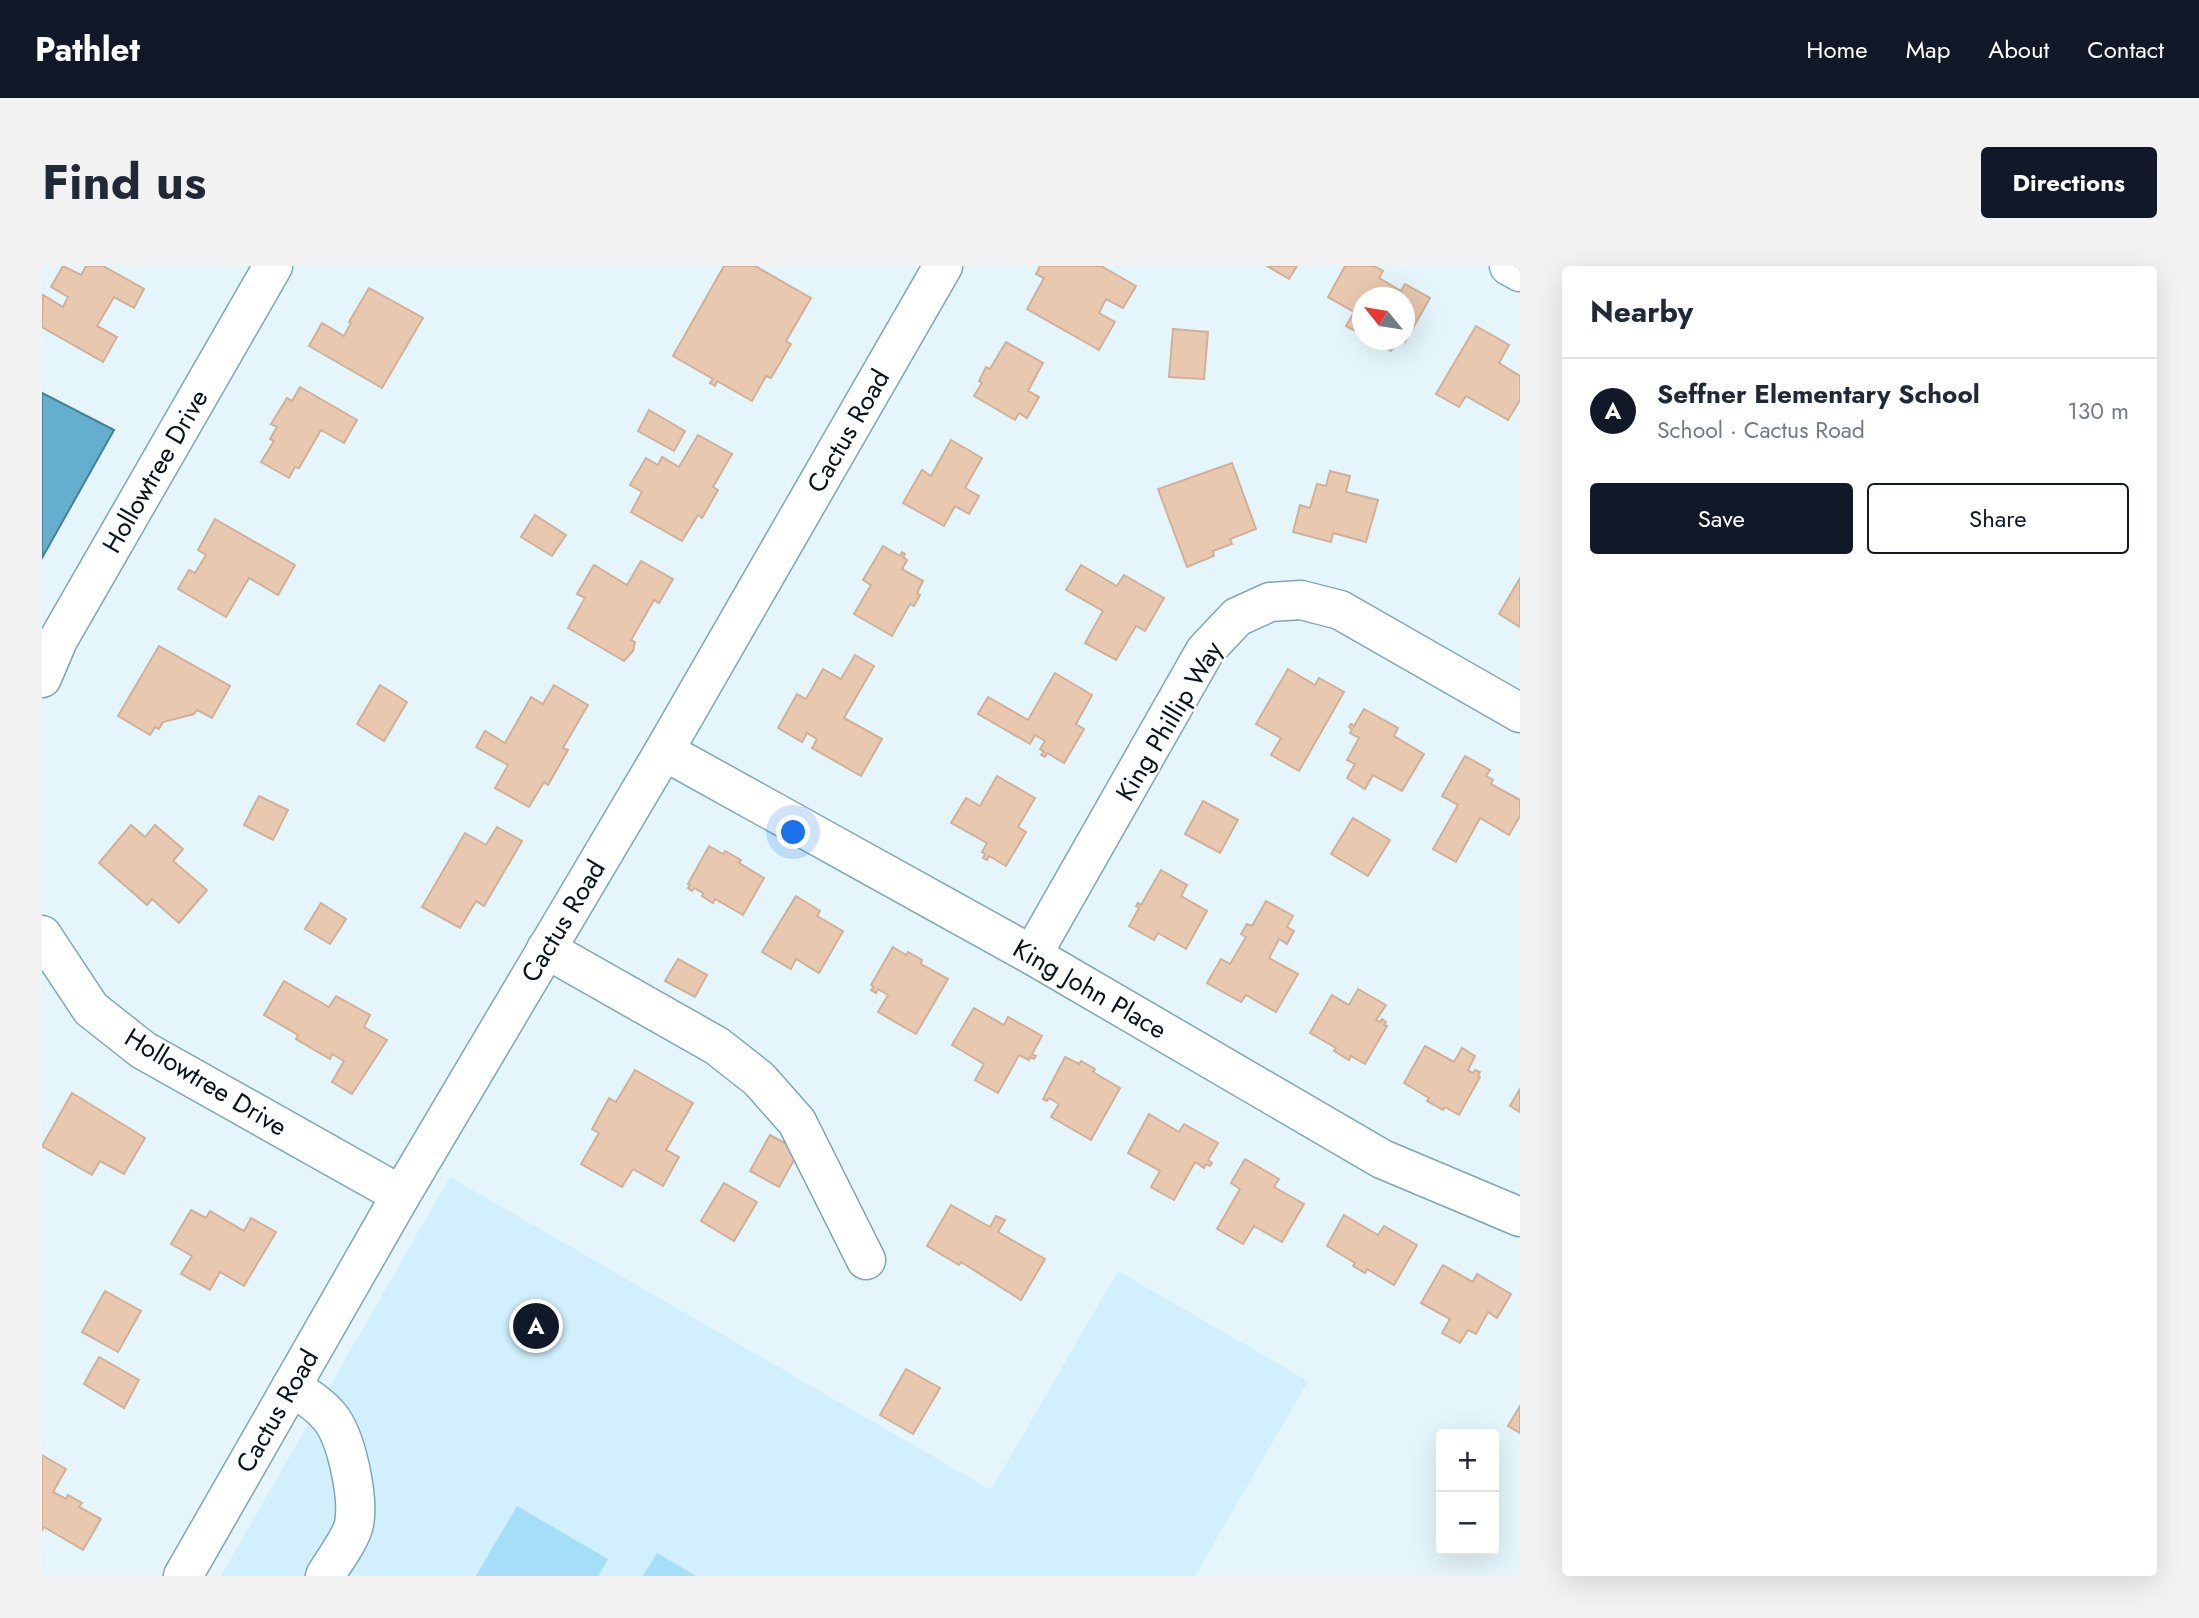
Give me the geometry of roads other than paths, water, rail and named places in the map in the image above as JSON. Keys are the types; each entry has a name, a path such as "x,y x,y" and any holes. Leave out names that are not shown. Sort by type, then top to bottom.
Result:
{"street":[{"name":"Hollowtree Drive","path":"42,678 58,640 273,266"},
{"name":"Cactus Road","path":"183,1576 401,1195 664,751 943,266"},
{"path":"1509,266 1520,272"},
{"name":"King Phillip Way","path":"1031,955 1205,651 1237,617 1270,603 1301,600 1340,610 1520,713"},
{"name":"King John Place","path":"664,751 1031,955 1382,1159 1520,1217"},
{"name":"Hollowtree Drive","path":"42,934 92,1009 144,1050 401,1195"},
{"path":"546,949 717,1046 759,1079 797,1122 866,1260"},
{"path":"291,1387 331,1418 348,1458 356,1499 354,1527 325,1576"}],"place":[{"name":"Seffner Elementary School","path":"536,1326"}]}
